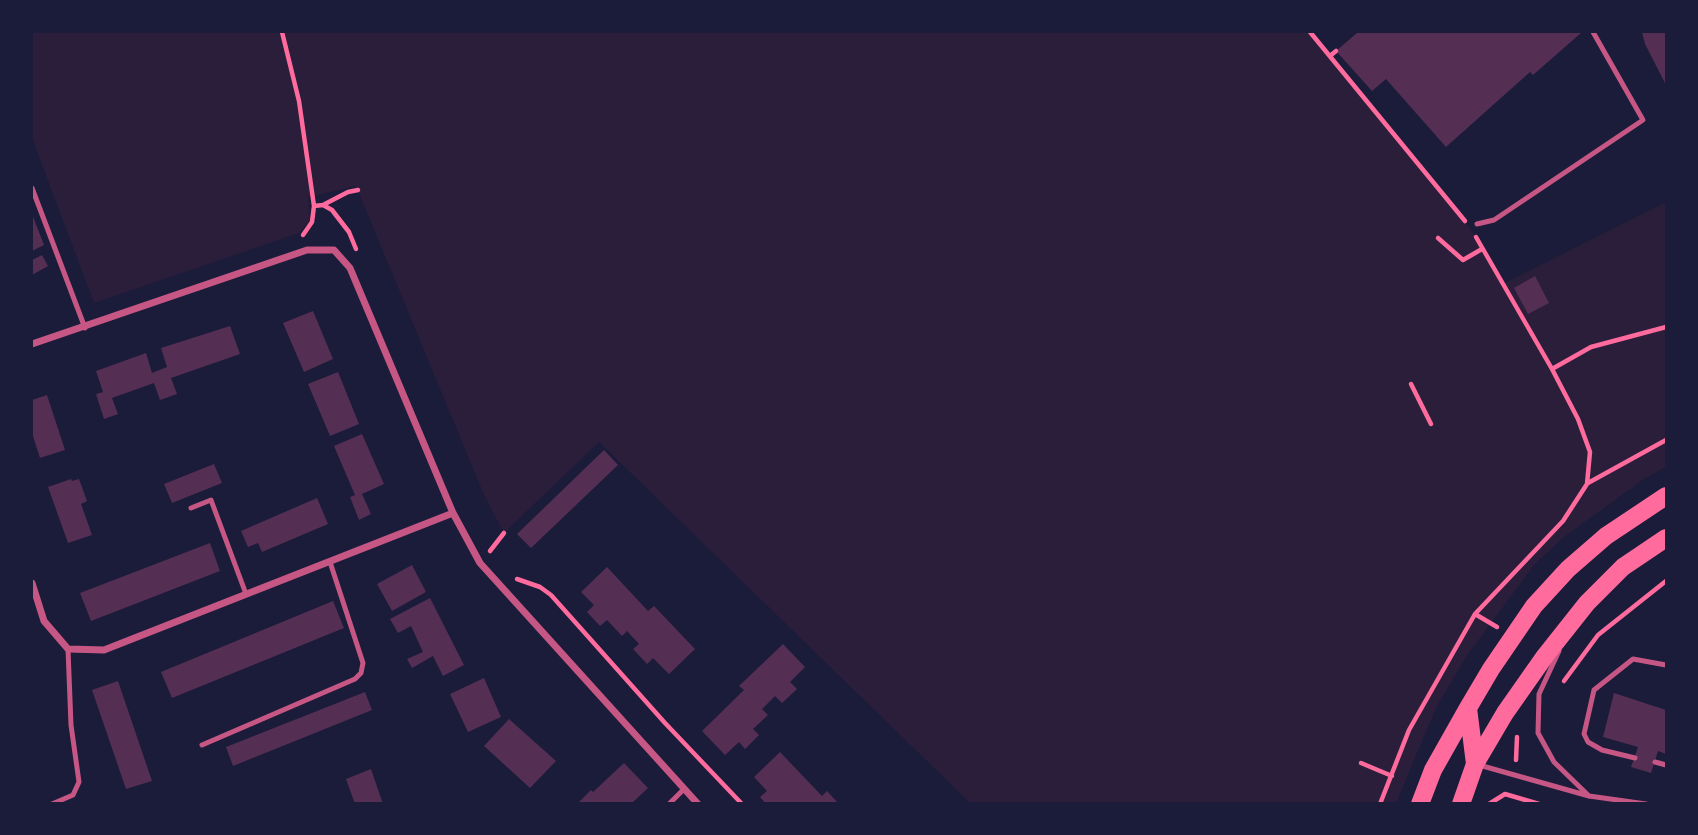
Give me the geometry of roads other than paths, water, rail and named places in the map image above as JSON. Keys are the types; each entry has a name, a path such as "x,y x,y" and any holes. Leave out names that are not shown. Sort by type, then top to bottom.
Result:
{"main road":[{"path":"1420,803 1433,769 1468,708 1534,606 1568,569 1606,536 1667,496"},
{"path":"1461,803 1475,764 1545,656 1587,603 1623,567 1667,538"},
{"path":"1468,708 1475,764"}],"street":[{"path":"32,344 307,250 334,250 351,268 453,513 480,563 698,803"},
{"path":"32,583 44,621 68,649 104,650 453,513"}],"lane":[{"path":"1476,224 1494,220 1643,120 1594,32"},
{"path":"32,188 85,328"},
{"path":"191,508 211,500 246,594"},
{"path":"202,745 355,679 360,673 363,663 330,562"},
{"path":"1587,603 1557,654 1539,694 1538,733 1554,762 1589,796"},
{"path":"52,803 73,795 79,782 71,725 68,649"},
{"path":"1634,758 1602,750 1588,742 1584,734 1594,690 1633,659 1667,665"},
{"path":"1655,762 1667,765"},
{"path":"1475,764 1589,796 1646,803"},
{"path":"669,803 684,789"}]}
